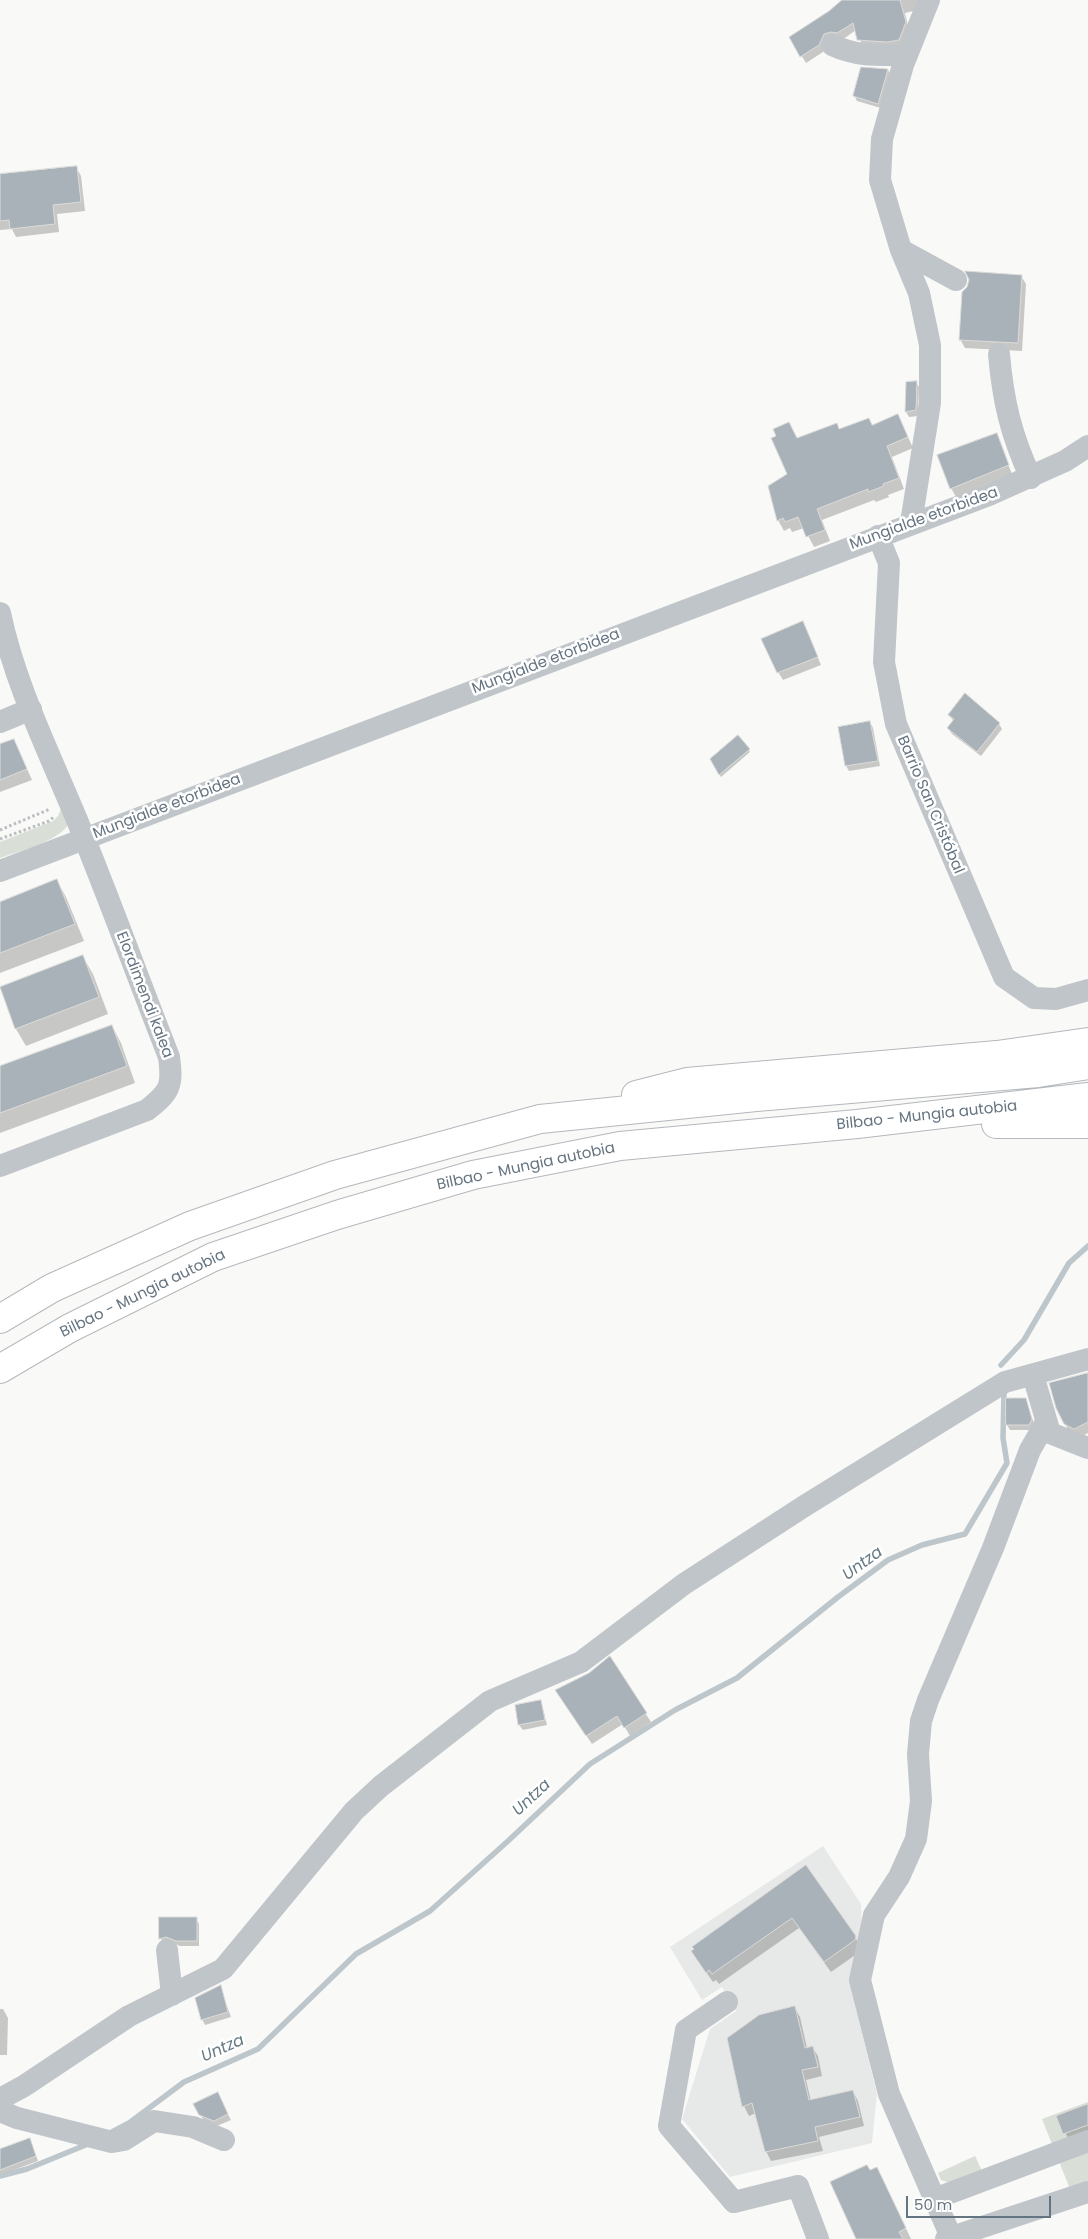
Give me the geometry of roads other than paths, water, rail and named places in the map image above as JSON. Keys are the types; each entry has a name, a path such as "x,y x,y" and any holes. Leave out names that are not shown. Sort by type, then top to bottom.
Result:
{"highway":[{"path":"0,1319 52,1288 190,1226 335,1175 540,1119 687,1082 997,1055 1088,1042"},
{"path":"540,1119 756,1097 1038,1073 1088,1065"},
{"name":"Bilbao - Mungia autobia","path":"0,1369 70,1328 214,1257 337,1214 473,1175 620,1146 858,1124 1088,1097"},
{"path":"858,1124 1088,1124"}],"street":[{"path":"911,523 930,403 930,345 919,292 900,250 880,180 882,139 907,55 929,0"},
{"path":"832,45 850,53 863,55 907,55"},
{"path":"900,250 956,280"},
{"path":"999,354 1004,404 1020,454 1031,478"},
{"name":"Mungialde etorbidea","path":"0,872 1031,478 1065,462 1088,446"},
{"name":"Barrio San Cristóbal","path":"878,536 889,563 884,662 896,724 1004,977 1034,998 1056,999 1088,990"},
{"name":"Elordimendi kalea","path":"0,613 6,643 169,1057 172,1076 169,1088 162,1098 147,1110 0,1166"},
{"path":"0,722 31,709"},
{"path":"0,2099 24,2086 130,2016 223,1969 354,1811 381,1786 490,1701 581,1662 684,1584 806,1505 1004,1382 1088,1359"},
{"path":"1033,1374 1050,1433 1088,1448"},
{"path":"1046,1422 1030,1450 993,1548 928,1700 920,1730 918,1754 921,1801 916,1839 899,1877 874,1914 860,1980 889,2094 934,2199 948,2238 1088,2192"},
{"path":"167,1950 172,1995"},
{"path":"728,2002 686,2030 669,2126 734,2202 798,2186 818,2239"},
{"path":"0,2111 17,2118 112,2142 124,2140 154,2121 193,2127 224,2140"},
{"path":"934,2199 1088,2142"}],"waterway":[{"name":"Untza","path":"1001,1365 1024,1340 1069,1263 1088,1246"},
{"name":"Untza","path":"110,2133 129,2123 184,2082 258,2049 356,1954 430,1911 590,1764 675,1710 737,1678 838,1597 888,1560 922,1545 965,1534 1007,1463 1003,1438 1004,1392"},
{"name":"Untza","path":"0,2176 27,2169 88,2144"}]}
